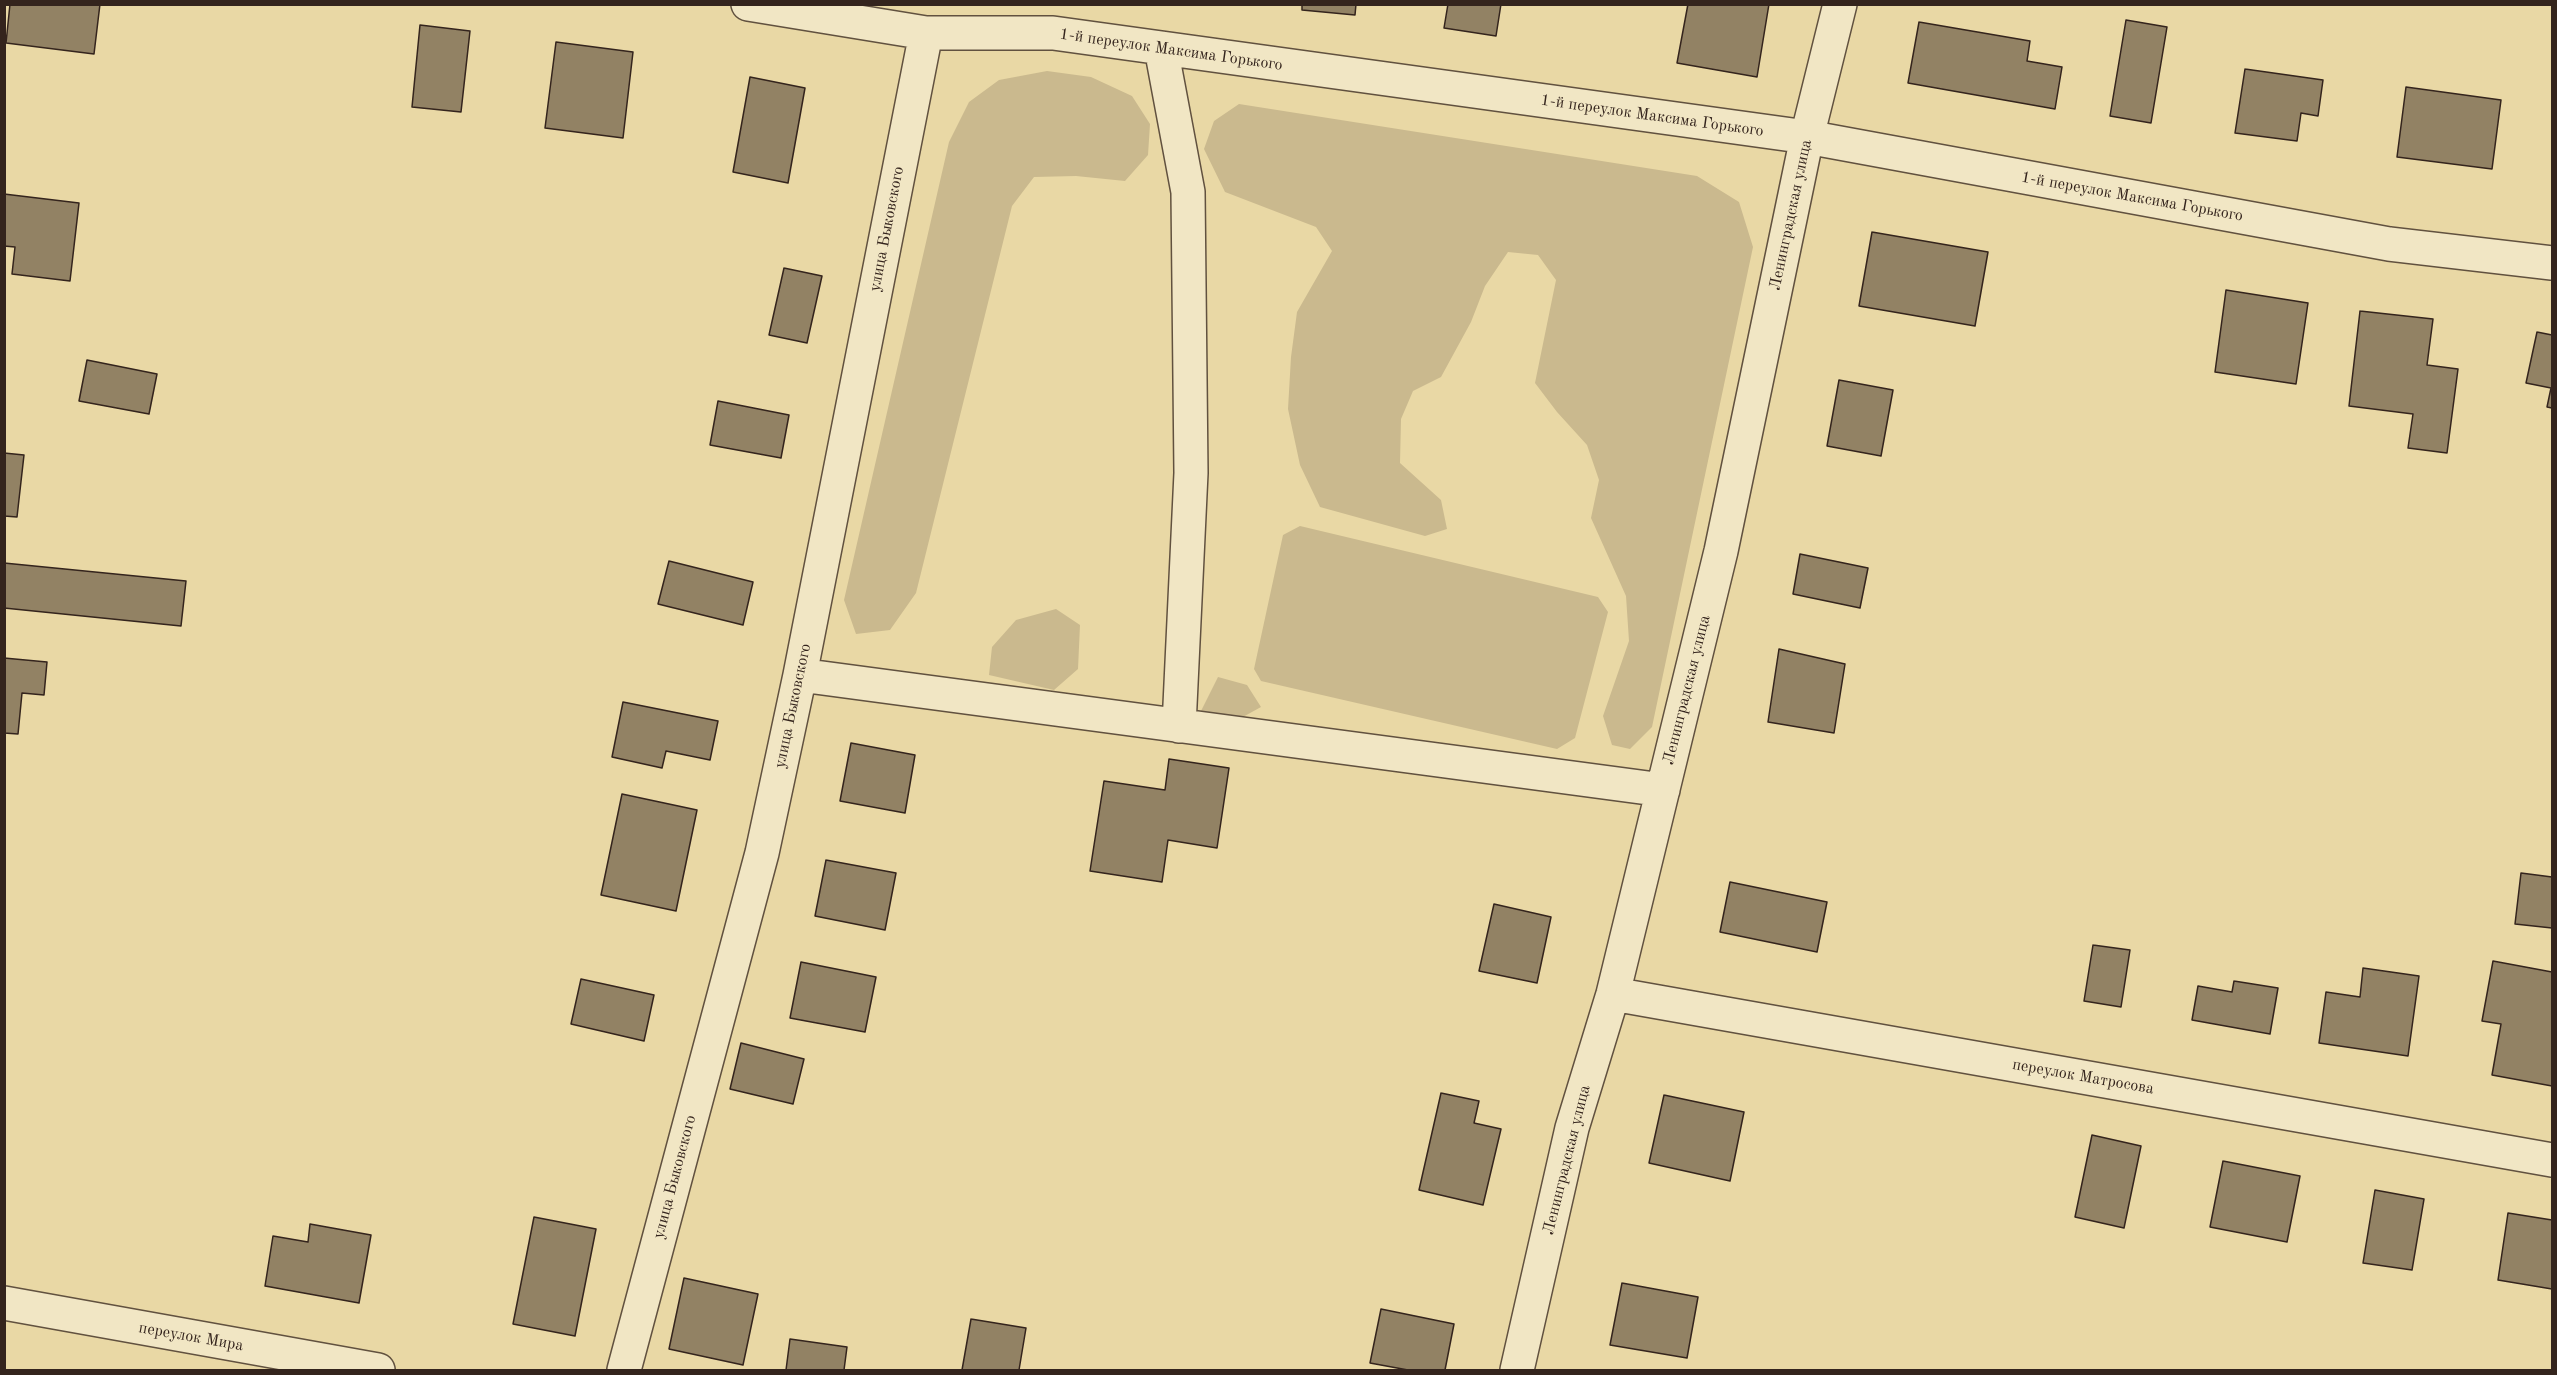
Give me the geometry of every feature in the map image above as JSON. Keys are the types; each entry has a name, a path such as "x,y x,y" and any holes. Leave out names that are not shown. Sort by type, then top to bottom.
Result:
{"street":[{"name":"1-й переулок Максима Горького","path":"748,4 926,33 1055,19 1161,48 1807,137 2389,244 2553,263"},
{"name":"Ленинградская улица","path":"1517,1371 1572,1128 1613,994 1721,551 1807,137 1840,4"},
{"name":"улица Быковского","path":"624,1371 762,852 800,675 926,33"},
{"path":"1161,48 1188,192 1191,473 1179,726"},
{"path":"800,675 1663,790"},
{"name":"переулок Матросова","path":"1613,994 2553,1160"},
{"name":"переулок Мира","path":"4,1303 378,1371"}],"shaded area":[{"path":"1047,71 1091,77 1132,96 1150,124 1148,155 1125,181 1076,176 1034,177 1012,206 916,593 890,630 856,634 844,600 949,142 969,102 999,80"},
{"path":"1239,104 1697,176 1739,202 1753,247 1652,727 1630,749 1612,745 1603,716 1629,641 1626,596 1591,518 1599,480 1587,445 1535,383 1556,280 1538,255 1508,252 1485,286 1471,322 1441,377 1413,391 1401,419 1400,463 1441,500 1447,529 1425,536 1320,507 1300,465 1288,409 1291,357 1297,312 1332,251 1316,227 1225,192 1204,149 1214,121"},
{"path":"1300,526 1598,597 1608,612 1575,738 1557,749 1261,681 1254,669 1283,535"},
{"path":"1056,609 1080,625 1078,669 1054,690 989,675 992,647 1016,620"},
{"path":"1218,677 1247,685 1261,707 1241,718 1201,711"}],"building":[{"path":"10,4 100,4 94,54 6,43"},
{"path":"1302,4 1356,4 1355,15 1302,10"},
{"path":"1448,4 1501,4 1496,36 1444,28"},
{"path":"1688,4 1769,4 1757,77 1677,63"},
{"path":"2126,20 2167,27 2151,123 2110,116"},
{"path":"1919,22 2030,41 2027,61 2062,67 2055,109 1908,83"},
{"path":"420,25 470,31 461,112 412,107"},
{"path":"556,42 633,52 623,138 545,128"},
{"path":"2245,69 2323,80 2318,116 2301,113 2297,141 2235,133"},
{"path":"750,77 805,88 788,183 733,172"},
{"path":"2406,87 2501,100 2492,169 2397,157"},
{"path":"4,194 79,203 70,281 12,274 15,247 4,246"},
{"path":"1872,232 1988,252 1975,326 1859,306"},
{"path":"784,268 822,276 807,343 769,335"},
{"path":"2226,290 2308,303 2296,384 2215,372"},
{"path":"2360,311 2433,319 2427,365 2458,369 2447,453 2408,448 2413,414 2349,406"},
{"path":"2537,332 2552,335 2552,408 2547,407 2551,388 2526,383"},
{"path":"87,360 157,374 149,414 79,401"},
{"path":"1839,380 1893,390 1881,456 1827,446"},
{"path":"718,401 789,415 781,458 710,445"},
{"path":"4,453 24,455 17,517 4,516"},
{"path":"1800,554 1868,568 1860,608 1793,594"},
{"path":"669,561 753,582 743,625 658,604"},
{"path":"4,563 186,581 181,626 4,608"},
{"path":"1779,649 1845,664 1834,733 1768,722"},
{"path":"4,658 47,662 44,695 22,693 18,734 4,733"},
{"path":"623,702 718,721 710,760 666,751 662,768 612,757"},
{"path":"851,743 915,755 905,813 840,801"},
{"path":"1169,759 1229,768 1217,848 1168,840 1162,882 1090,871 1104,781 1165,790"},
{"path":"622,794 697,810 676,911 601,895"},
{"path":"826,860 896,873 885,930 815,916"},
{"path":"2521,873 2552,877 2552,928 2515,924"},
{"path":"1730,882 1827,902 1817,952 1720,932"},
{"path":"1494,904 1551,917 1537,983 1479,971"},
{"path":"2093,945 2130,950 2121,1007 2084,1001"},
{"path":"2493,961 2552,972 2552,1086 2492,1075 2501,1024 2482,1021"},
{"path":"801,962 876,977 865,1032 790,1018"},
{"path":"2363,968 2419,976 2408,1056 2319,1043 2326,992 2360,997"},
{"path":"581,979 654,995 644,1041 571,1024"},
{"path":"2234,981 2278,988 2270,1034 2192,1020 2198,986 2232,992"},
{"path":"741,1043 804,1059 793,1104 730,1089"},
{"path":"1441,1093 1479,1101 1474,1123 1501,1129 1483,1205 1419,1190"},
{"path":"1664,1095 1744,1112 1730,1181 1649,1163"},
{"path":"2092,1135 2141,1146 2124,1228 2075,1217"},
{"path":"2223,1161 2300,1176 2287,1242 2210,1227"},
{"path":"2375,1190 2424,1199 2412,1270 2363,1263"},
{"path":"2508,1213 2552,1220 2552,1289 2498,1280"},
{"path":"534,1217 596,1229 575,1336 513,1324"},
{"path":"310,1224 371,1235 359,1303 265,1286 273,1236 308,1242"},
{"path":"684,1278 758,1294 743,1365 669,1349"},
{"path":"1622,1283 1698,1297 1687,1358 1610,1345"},
{"path":"1381,1309 1454,1324 1445,1370 1408,1370 1370,1363"},
{"path":"971,1319 1026,1328 1019,1370 962,1370"},
{"path":"790,1339 847,1347 844,1370 786,1370"}]}
